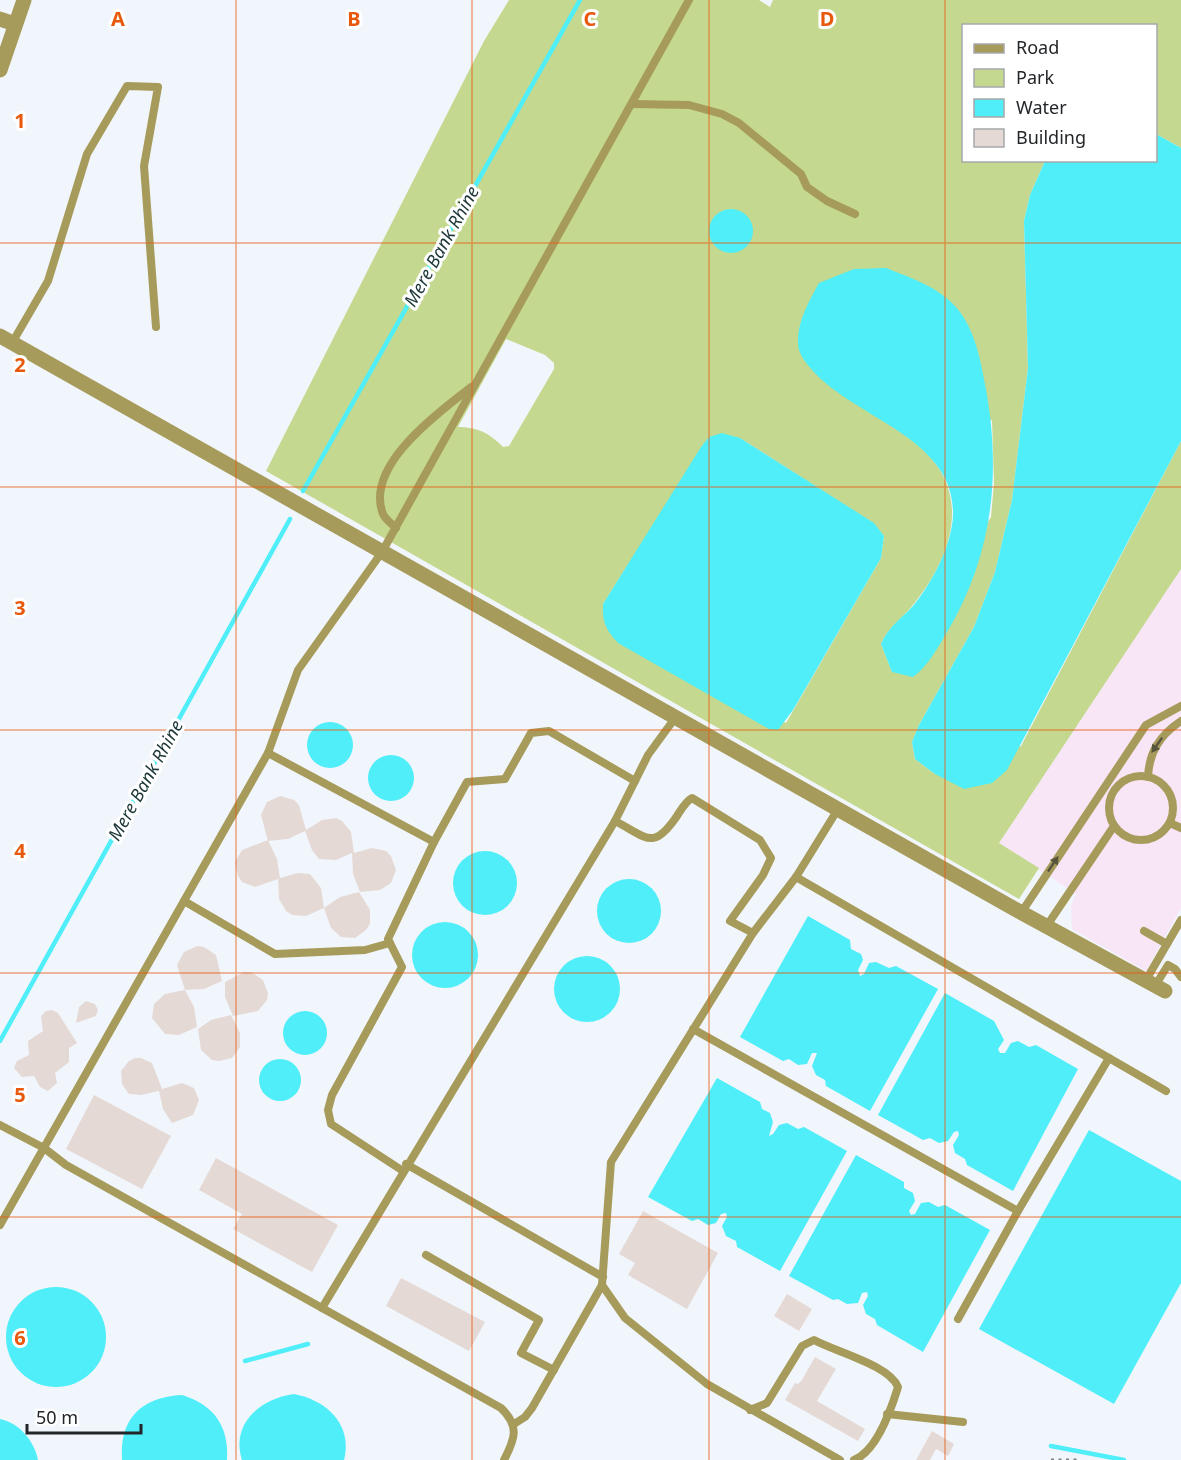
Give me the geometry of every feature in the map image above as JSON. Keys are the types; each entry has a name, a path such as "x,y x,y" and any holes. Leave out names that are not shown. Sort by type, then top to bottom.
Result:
{"street":[{"path":"0,70 7,21 24,0"},
{"path":"6,339 1046,927 1156,986"}],"lane":[{"path":"0,1226 268,753 298,670 382,552 689,0"},
{"path":"6,339 48,281 87,154 127,86 158,87 144,166 156,327"},
{"path":"632,104 689,105 731,118 801,174 807,188 827,201 855,214"},
{"path":"396,528 384,515 381,494 392,462 418,429 476,384"},
{"path":"1021,912 1112,785 1146,725 1181,706"},
{"path":"322,1308 404,1167 615,821 648,755 675,718"},
{"path":"1148,777 1150,754 1166,732 1181,721"},
{"path":"635,781 549,731 531,733 505,779 467,782 434,842 388,939 402,967 332,1095 328,1110 331,1124 602,1281 625,1318 707,1384 840,1460"},
{"path":"268,753 434,842"},
{"path":"1139,776 1148,777 1163,785 1171,796 1173,810 1170,823 1161,833 1149,840 1136,840 1123,836 1114,826 1109,813 1112,785 1139,776"},
{"path":"615,821 648,838 656,839 664,835 692,798 760,840 771,858 763,875 730,921 753,933"},
{"path":"514,1424 525,1417 532,1408 602,1281 611,1162 753,933 796,877 838,809"},
{"path":"1170,823 1181,828"},
{"path":"1046,927 1114,826"},
{"path":"796,877 1166,1091"},
{"path":"184,901 275,954 365,950 390,943"},
{"path":"1156,986 1167,944 1181,920"},
{"path":"1144,931 1167,944"},
{"path":"1156,986 1168,965 1178,967 1181,977"},
{"path":"693,1029 1018,1211"},
{"path":"958,1319 1018,1211 1109,1058"},
{"path":"0,1125 44,1148 66,1165 501,1408 514,1424 514,1442 504,1460"},
{"path":"426,1255 539,1320 521,1353 554,1370"},
{"path":"750,1410 767,1403 802,1346 814,1340 839,1353 852,1354 894,1378 898,1387 887,1414 863,1456 854,1460"},
{"path":"887,1414 963,1422"}],"path":[{"path":"1051,1460 1077,1460"}],"shaded area":[{"path":"1181,569 1181,908 1146,971 1072,929 1071,906 1076,894 999,843"}],"green space":[{"path":"509,0 759,0 770,7 773,0 1181,0 1181,148 1157,135 1157,24 962,24 962,162 1045,162 1030,195 1024,221 1028,368 1012,500 995,572 974,627 919,725 912,742 915,759 935,774 1021,746 1181,441 1181,569 999,843 1039,868 1019,899 266,471 484,41","holes":["506,339 545,355 554,363 554,369 509,446 503,447 483,432 458,427","992,420 994,483 991,517 892,672 881,644 887,633 927,586 947,545 951,523 951,503 946,482 935,463 918,445","709,437 740,438 873,523 884,536 881,558 786,723 603,604"]}],"water":[{"path":"1157,135 1181,148 1181,441 1007,770 992,783 964,789 935,774 915,759 912,742 919,725 974,627 995,572 1012,500 1028,368 1024,221 1030,195 1045,162 1157,162"},
{"path":"731,209 740,210 747,215 752,222 752,240 747,247 740,252 731,253 722,252 715,247 710,240 709,231 710,222 715,215 722,210"},
{"path":"886,268 939,292 954,305 967,322 983,374 993,450 990,513 974,575 962,605 943,640 927,663 913,677 892,672 881,644 891,628 920,597 940,563 952,527 953,515 949,489 938,467 921,448 831,388 805,362 798,347 802,320 819,283 854,269"},
{"path":"722,433 740,438 874,523 884,536 881,558 793,710 778,730 769,729 618,643 608,630 603,616 603,604 701,447 709,437"},
{"path":"330,722 346,729 353,745 346,761 330,768 314,761 307,745 314,729"},
{"path":"391,755 407,762 414,778 407,794 391,801 375,794 368,778 375,762"},
{"path":"479,851 491,851 508,860 515,871 517,883 515,895 508,906 491,915 479,915 467,910 458,901 453,889 453,877 458,865 467,856"},
{"path":"629,879 647,884 652,888 656,893 661,911 656,929 652,934 647,938 629,943 611,938 606,934 602,929 597,911 602,893 606,888 611,884"},
{"path":"808,916 850,940 851,949 861,954 863,960 858,970 860,976 864,974 869,963 876,962 889,968 896,966 938,989 870,1111 826,1086 825,1080 816,1075 812,1066 817,1053 812,1053 807,1064 798,1065 789,1059 783,1061 740,1037"},
{"path":"445,922 458,925 468,932 475,942 478,955 475,968 468,978 458,985 445,988 432,985 422,978 415,968 412,955 415,942 422,932 432,925"},
{"path":"581,956 593,956 605,961 615,971 620,989 618,1002 605,1017 593,1022 581,1022 569,1017 559,1007 554,995 554,983 559,971 569,961"},
{"path":"945,993 994,1021 1004,1040 998,1049 1000,1053 1005,1053 1011,1043 1018,1041 1029,1047 1036,1045 1078,1069 1013,1191 967,1165 965,1159 955,1153 953,1145 959,1135 958,1131 954,1132 948,1141 939,1143 930,1138 923,1140 878,1115"},
{"path":"305,1011 320,1018 327,1033 320,1048 305,1055 290,1048 283,1033 290,1018"},
{"path":"280,1059 295,1065 301,1080 295,1095 280,1101 265,1095 259,1080 265,1065"},
{"path":"717,1078 760,1102 762,1109 770,1113 773,1122 769,1136 779,1125 787,1123 798,1129 804,1127 847,1151 780,1271 737,1247 736,1241 726,1236 722,1226 727,1217 726,1213 721,1214 716,1223 708,1225 698,1219 692,1221 648,1197"},
{"path":"1089,1130 1181,1181 1181,1283 1114,1404 979,1329"},
{"path":"856,1155 904,1182 904,1188 913,1193 915,1201 909,1211 911,1215 915,1214 921,1203 929,1202 938,1207 945,1205 990,1230 923,1352 877,1325 875,1319 866,1314 863,1305 868,1296 867,1292 862,1293 858,1303 847,1304 838,1299 833,1300 789,1276"},
{"path":"56,1287 84,1295 98,1309 106,1337 98,1365 84,1379 56,1387 28,1379 14,1365 6,1337 14,1309 28,1295"},
{"path":"294,1394 317,1402 326,1408 341,1425 346,1447 344,1460 242,1460 239,1447 241,1435 252,1415 271,1401"},
{"path":"182,1395 203,1405 217,1418 225,1437 227,1460 122,1460 124,1433 136,1413 155,1400"},
{"path":"0,1419 14,1424 25,1434 38,1460 0,1460"}],"building":[{"path":"280,796 294,800 299,805 306,830 322,820 336,818 342,821 351,832 354,853 372,848 386,851 391,856 396,870 391,883 380,890 360,892 353,874 352,853 336,860 319,859 312,850 305,831 288,839 268,841 261,815 267,802"},
{"path":"268,840 277,859 280,878 298,873 310,874 321,888 324,908 306,916 292,915 286,911 279,899 278,879 255,887 242,882 235,862 242,850"},
{"path":"359,892 370,910 370,924 355,938 341,937 331,928 324,908 340,897"},
{"path":"197,946 204,947 216,955 222,981 204,989 185,990 177,965 184,952"},
{"path":"244,972 251,972 263,980 268,993 267,1000 258,1011 233,1016 225,997 225,982"},
{"path":"185,990 194,1007 197,1027 179,1035 165,1034 152,1018 154,1004 165,994"},
{"path":"86,1001 95,1004 98,1010 96,1016 76,1023 79,1007"},
{"path":"52,1010 58,1013 77,1043 69,1048 69,1062 55,1073 57,1083 48,1091 40,1087 34,1076 22,1077 14,1068 17,1061 29,1055 28,1041 43,1031 41,1016 46,1011"},
{"path":"231,1015 240,1033 240,1047 232,1058 212,1060 201,1050 198,1029 211,1020"},
{"path":"135,1058 152,1063 162,1089 182,1083 194,1088 199,1100 193,1115 172,1123 163,1109 159,1091 141,1095 129,1094 122,1084 121,1071 129,1061"},
{"path":"94,1095 171,1136 142,1189 66,1149"},
{"path":"216,1158 338,1225 312,1272 233,1229 242,1214 199,1190"},
{"path":"643,1211 718,1253 687,1309 628,1275 635,1263 619,1254"},
{"path":"401,1278 485,1322 469,1351 386,1306"},
{"path":"787,1294 812,1309 799,1331 774,1316"},
{"path":"815,1357 836,1369 817,1401 865,1429 858,1441 785,1400 795,1383 798,1384 802,1380"},
{"path":"932,1431 954,1444 948,1456 936,1449 930,1460 916,1460"}],"waterway":[{"name":"Mere Bank Rhine","path":"303,491 580,0"},
{"name":"Mere Bank Rhine","path":"0,1041 290,519"},
{"path":"245,1361 308,1344"},
{"path":"1051,1446 1124,1460"}]}
